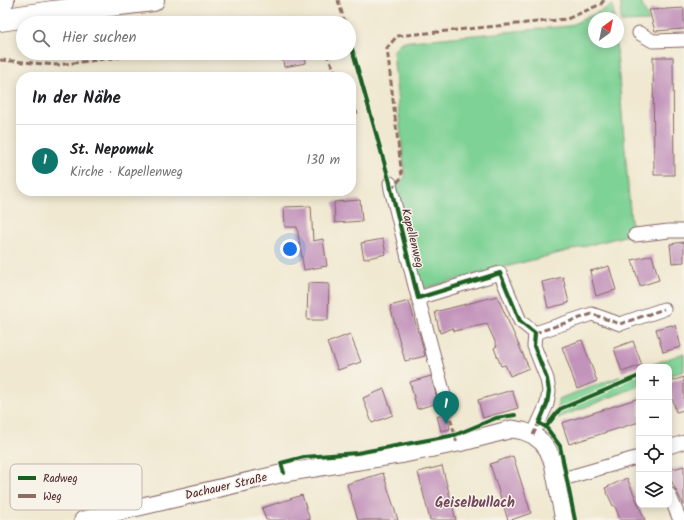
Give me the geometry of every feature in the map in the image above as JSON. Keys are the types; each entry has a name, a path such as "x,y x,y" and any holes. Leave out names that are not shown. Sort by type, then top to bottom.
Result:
{"highway":[{"path":"26,16 153,0"},
{"path":"0,20 16,18"}],"street":[{"path":"639,33 653,41 684,40"},
{"name":"Kapellenweg","path":"390,183 418,298 448,410"},
{"path":"635,235 669,231 684,231"},
{"path":"418,298 500,273 520,320 535,333"},
{"path":"535,333 592,314 620,324 664,309"},
{"path":"535,333 534,346 547,379 549,392 547,404 533,435 542,442 548,450 553,463 564,520"},
{"name":"Dachauer Straße","path":"142,506 284,473 404,454 463,442 512,429 533,435"},
{"path":"672,446 684,442"},
{"path":"557,480 636,458"},
{"path":"672,501 680,520"},
{"name":"Dachauer Straße","path":"83,520 126,510"}],"green space":[{"path":"621,0 640,0 649,21 624,22 624,12 621,12"},
{"path":"613,5 614,12 598,12"},
{"path":"588,17 588,48 616,48 632,234 421,289 395,189 405,177 393,52 401,42 569,26"},
{"path":"684,353 684,371 672,375 672,364 654,364"},
{"path":"636,371 636,387 558,418 558,399"}],"building":[{"path":"684,8 684,29 655,31 649,10"},
{"path":"653,57 673,57 674,175 654,175"},
{"path":"283,60 306,60 306,63 284,67"},
{"path":"360,200 362,221 335,223 334,202"},
{"path":"311,206 313,241 323,239 327,266 304,270 297,227 285,227 284,207"},
{"path":"383,239 386,254 364,259 361,243"},
{"path":"684,242 684,262 672,263 670,244"},
{"path":"652,255 659,280 640,286 632,260"},
{"path":"609,266 616,290 596,296 590,271"},
{"path":"563,277 569,303 548,308 542,282"},
{"path":"308,283 329,284 328,320 307,320"},
{"path":"497,296 529,368 510,376 505,365 501,366 494,348 497,346 487,324 454,331 453,328 440,333 435,312"},
{"path":"409,301 425,356 405,361 390,306"},
{"path":"675,325 681,347 663,352 656,329"},
{"path":"350,334 361,362 338,370 327,343"},
{"path":"582,340 597,381 577,389 562,347"},
{"path":"633,341 642,364 636,364 636,367 622,372 614,348"},
{"path":"431,376 438,403 417,409 410,382"},
{"path":"684,377 684,410 676,412 672,397 672,381"},
{"path":"384,389 393,415 372,423 363,398"},
{"path":"512,390 518,408 483,418 478,400"},
{"path":"636,399 636,423 569,444 562,423"},
{"path":"437,416 448,418 450,429 441,431"},
{"path":"513,456 531,513 508,520 490,464"},
{"path":"442,466 456,520 430,520 418,472"},
{"path":"684,466 684,506 672,482 672,469"},
{"path":"383,473 398,520 358,520 347,484"},
{"path":"627,478 636,499 636,508 640,508 645,520 620,520 615,506 613,506 605,488"},
{"path":"302,495 310,520 266,520 262,508"}],"marked path":[{"path":"338,0 343,16"},
{"path":"391,189 402,177 387,48 397,36 567,19 601,4 604,0"},
{"path":"0,60 57,65 97,60"},
{"path":"330,60 336,72"},
{"path":"535,333 592,314 620,324 664,309"},
{"path":"448,410 457,444"},
{"path":"533,435 540,420"}],"cycle path":[{"path":"355,60 390,183 418,298 500,273 520,321 535,333 534,346 547,379 549,391 547,404 539,423 546,427 560,446 575,520"},
{"path":"546,427 560,409 636,377"},
{"path":"284,473 281,463 304,457 357,453 455,435 496,418 515,415"}],"place":[{"name":"St. Nepomuk","path":"446,424"}],"district":[{"name":"Geiselbullach","path":"475,502"}]}
